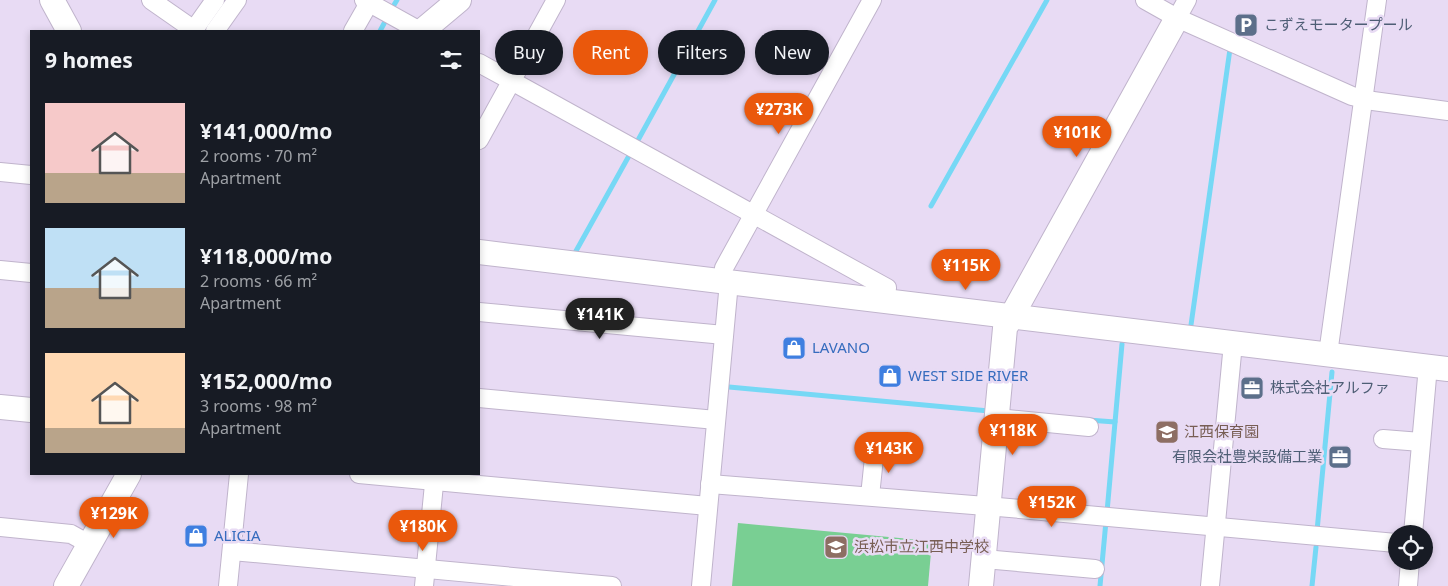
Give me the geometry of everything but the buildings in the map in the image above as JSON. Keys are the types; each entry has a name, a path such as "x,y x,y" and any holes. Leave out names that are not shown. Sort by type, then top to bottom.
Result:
{"street":[{"path":"52,0 68,30"},
{"path":"151,0 193,30"},
{"path":"195,30 215,0"},
{"path":"216,30 236,0"},
{"path":"422,30 459,0"},
{"path":"480,138 556,0"},
{"path":"701,586 705,506 710,484 724,335 726,281 724,268 872,0"},
{"path":"1145,0 1182,9 1352,96 1448,111"},
{"path":"1328,354 1377,0"},
{"path":"353,30 366,2 419,30"},
{"path":"981,586 1005,328 1182,9"},
{"path":"480,64 887,288 885,301"},
{"path":"0,172 30,175"},
{"path":"480,252 1438,368 1421,442 1414,525"},
{"path":"0,270 30,273"},
{"path":"480,312 724,335"},
{"path":"1210,586 1232,343"},
{"path":"480,398 716,420"},
{"path":"0,407 30,410"},
{"path":"997,418 1089,427"},
{"path":"1383,439 1421,442"},
{"path":"870,496 875,448"},
{"path":"66,586 128,475"},
{"path":"228,586 239,475"},
{"path":"384,475 434,477 705,506"},
{"path":"425,577 434,477"},
{"path":"710,484 988,506 1388,542"},
{"path":"0,527 71,534 89,544"},
{"path":"232,551 425,577 612,586"},
{"path":"984,559 1095,569"},
{"path":"1408,586 1409,570"}],"green space":[{"path":"738,523 932,541 928,586 732,586"}],"waterway":[{"path":"391,10 397,0"},
{"path":"637,142 715,0"},
{"path":"931,206 1047,0"},
{"path":"381,30 387,18"},
{"path":"1191,325 1230,49"},
{"path":"576,251 630,154"},
{"path":"1107,512 1122,344"},
{"path":"1317,531 1332,372"},
{"path":"729,387 989,411"},
{"path":"1088,420 1115,422"},
{"path":"1100,586 1106,521"},
{"path":"1312,586 1316,547"}],"place":[{"name":"こずえモータープール","path":"1246,25"},
{"name":"LAVANO","path":"794,348"},
{"name":"WEST SIDE RIVER","path":"890,376"},
{"name":"株式会社アルファ","path":"1252,388"},
{"name":"江西保育園","path":"1167,432"},
{"name":"有限会社豊栄設備工業","path":"1340,457"},
{"name":"ALICIA","path":"196,536"},
{"name":"浜松市立江西中学校","path":"836,547"}]}
